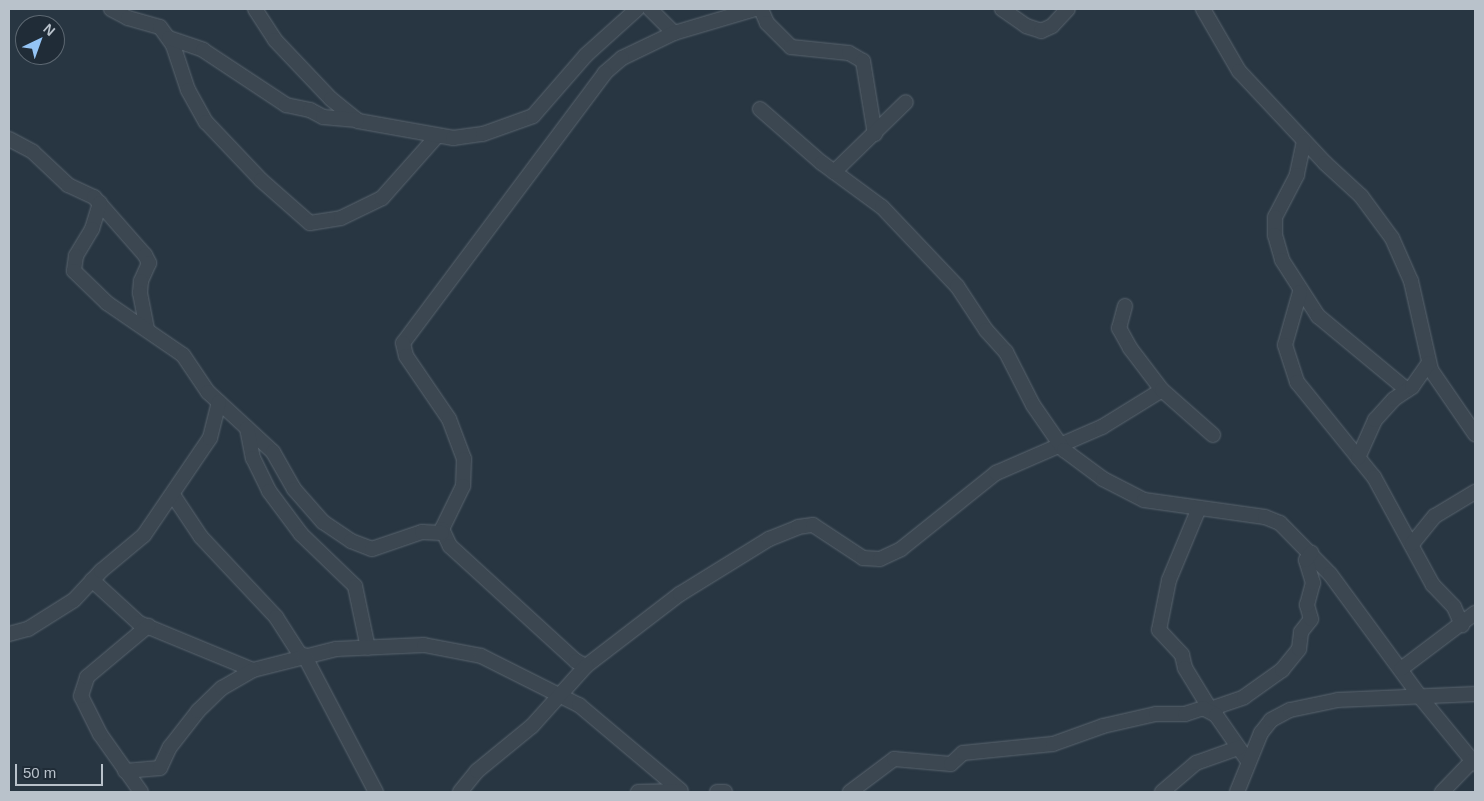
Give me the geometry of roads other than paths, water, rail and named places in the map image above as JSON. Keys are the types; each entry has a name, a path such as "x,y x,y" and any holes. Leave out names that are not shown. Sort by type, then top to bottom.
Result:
{"street":[{"path":"111,9 128,18 160,26 169,38 192,100 206,122 261,180 310,223 341,218 382,198 437,136"},
{"path":"255,9 272,36 326,94 358,120"},
{"path":"169,38 203,50 286,105 310,110 323,117 358,120 437,136 471,137 534,116 586,55 637,9"},
{"path":"650,9 674,33"},
{"path":"442,533 463,486 464,459 449,419 406,356 403,344 418,320 605,73 622,58 674,33 755,9"},
{"path":"761,9 768,23 791,47 849,53 863,61 875,134"},
{"path":"1002,9 1026,26 1040,31 1052,26 1068,9"},
{"path":"1203,9 1239,71 1304,141 1361,196 1398,248 1414,292 1429,363 1441,388 1475,434"},
{"path":"834,172 906,102"},
{"path":"760,109 834,172 882,207 957,286 986,330 1006,352 1034,405 1060,445 1103,479 1141,499 1275,520 1311,554 1401,669 1421,698 1474,763 1442,792"},
{"path":"9,139 33,152 68,185 86,192 100,203 149,262 140,289 147,329"},
{"path":"1304,141 1297,174 1280,203 1274,224 1280,254 1300,292 1318,316 1407,390"},
{"path":"100,203 92,229 76,256 74,270 107,303 183,355 194,374 219,402 273,452 294,489 311,510 351,541 372,549 422,532 442,533"},
{"path":"1300,292 1285,342 1290,366 1302,390 1358,458 1389,502 1433,585 1457,610 1462,625"},
{"path":"1125,306 1120,322 1121,334 1162,390 1213,435"},
{"path":"1358,458 1375,420 1407,390 1429,363"},
{"path":"460,792 477,771 532,726 586,666 680,594 769,539 798,527 813,525 863,558 880,560 905,546 996,473 1102,427 1162,390"},
{"path":"9,634 22,632 59,610 144,535 210,438 219,402"},
{"path":"247,428 253,458 269,491 300,534 356,586 368,648"},
{"path":"1412,544 1435,516 1475,492"},
{"path":"173,495 201,537 276,617 302,655 376,792"},
{"path":"1199,508 1169,580 1159,630 1182,655 1185,668 1210,709 1248,761"},
{"path":"442,533 450,546 571,657 586,666"},
{"path":"850,792 894,759 951,764 963,753 1053,744 1103,726 1156,714 1175,715 1210,709 1244,697 1282,670 1299,649 1301,632 1311,619 1307,605 1313,584 1306,560 1311,554"},
{"path":"92,580 127,615 148,626 253,670"},
{"path":"1401,669 1462,625 1475,613"},
{"path":"140,792 92,721 82,702 81,692 87,677 148,626"},
{"path":"125,771 159,769 170,747 198,711 222,688 253,670 302,655 368,648 424,645 473,653 561,694 586,711 683,792"},
{"path":"1237,792 1248,761 1268,723 1296,708 1338,700 1421,698 1475,694"},
{"path":"1162,792 1196,764 1238,748"},
{"path":"638,792 649,789 683,792"},
{"path":"717,792 725,792"}]}
